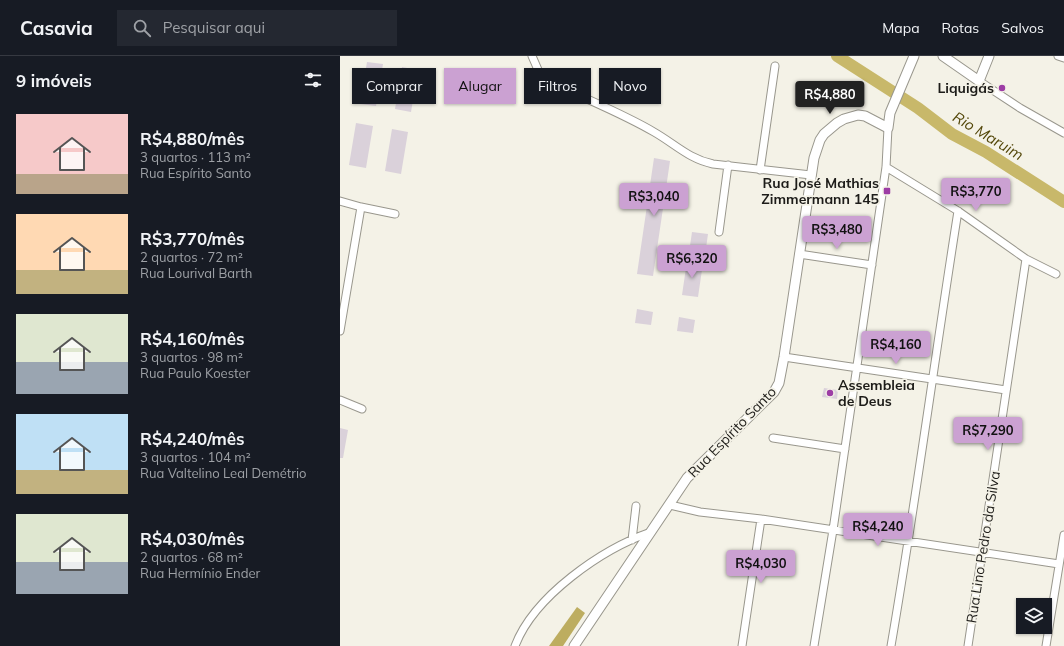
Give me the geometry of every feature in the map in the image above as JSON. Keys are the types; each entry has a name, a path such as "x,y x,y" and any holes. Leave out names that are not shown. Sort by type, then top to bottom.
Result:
{"street":[{"path":"532,56 539,72 551,82 654,132 690,156 706,162 760,170 811,175"},
{"path":"814,646 834,530 886,167 890,113 914,56"},
{"path":"942,56 1020,108 1064,133"},
{"path":"979,81 989,56"},
{"path":"1058,56 1064,58"},
{"path":"760,170 775,66"},
{"name":"Rua Espírito Santo","path":"574,646 691,473 774,392 779,383 811,175 820,140 837,123 858,115 865,116 888,128"},
{"path":"719,232 728,165"},
{"path":"886,167 958,211 1026,259 1056,274"},
{"path":"340,200 361,208 395,214"},
{"path":"340,331 361,208"},
{"path":"891,646 909,542 931,379 958,211"},
{"path":"799,254 872,265"},
{"name":"Rua Lino Pedro da Silva","path":"968,646 1026,259"},
{"path":"784,357 1006,390"},
{"path":"340,400 362,408"},
{"path":"773,438 845,449"},
{"path":"670,505 700,512 761,519 1059,564"},
{"path":"632,540 636,506"},
{"path":"742,646 761,519"},
{"path":"515,646 527,622 563,583 587,566 632,540 651,532"},
{"path":"1046,646 1064,535"}],"shaded area":[{"path":"577,607 585,613 563,646 549,646"}],"building":[{"path":"367,62 383,64 382,68 366,68"},
{"path":"360,104 376,104 376,106"},
{"path":"396,104 412,104 411,112 395,109"},
{"path":"356,123 373,126 366,168 349,165"},
{"path":"392,129 408,132 401,174 385,171"},
{"path":"654,158 670,161 653,276 637,274"},
{"path":"692,232 708,234 706,248 690,246"},
{"path":"687,261 703,263 698,297 682,295"},
{"path":"637,309 653,312 651,325 635,323"},
{"path":"679,317 695,320 693,333 677,331"},
{"name":"Assembleia de Deus","path":"824,388 838,390 837,399 822,397"},
{"path":"340,428 348,430 343,458 340,458"}],"waterway":[{"name":"Rio Maruim","path":"837,56 918,108 952,134 986,152 1064,202"}],"place":[{"name":"Liquigás","path":"1002,88"},
{"name":"Rua José Mathias Zimmermann 145","path":"887,191"},
{"name":"Assembleia de Deus","path":"830,393"}]}
